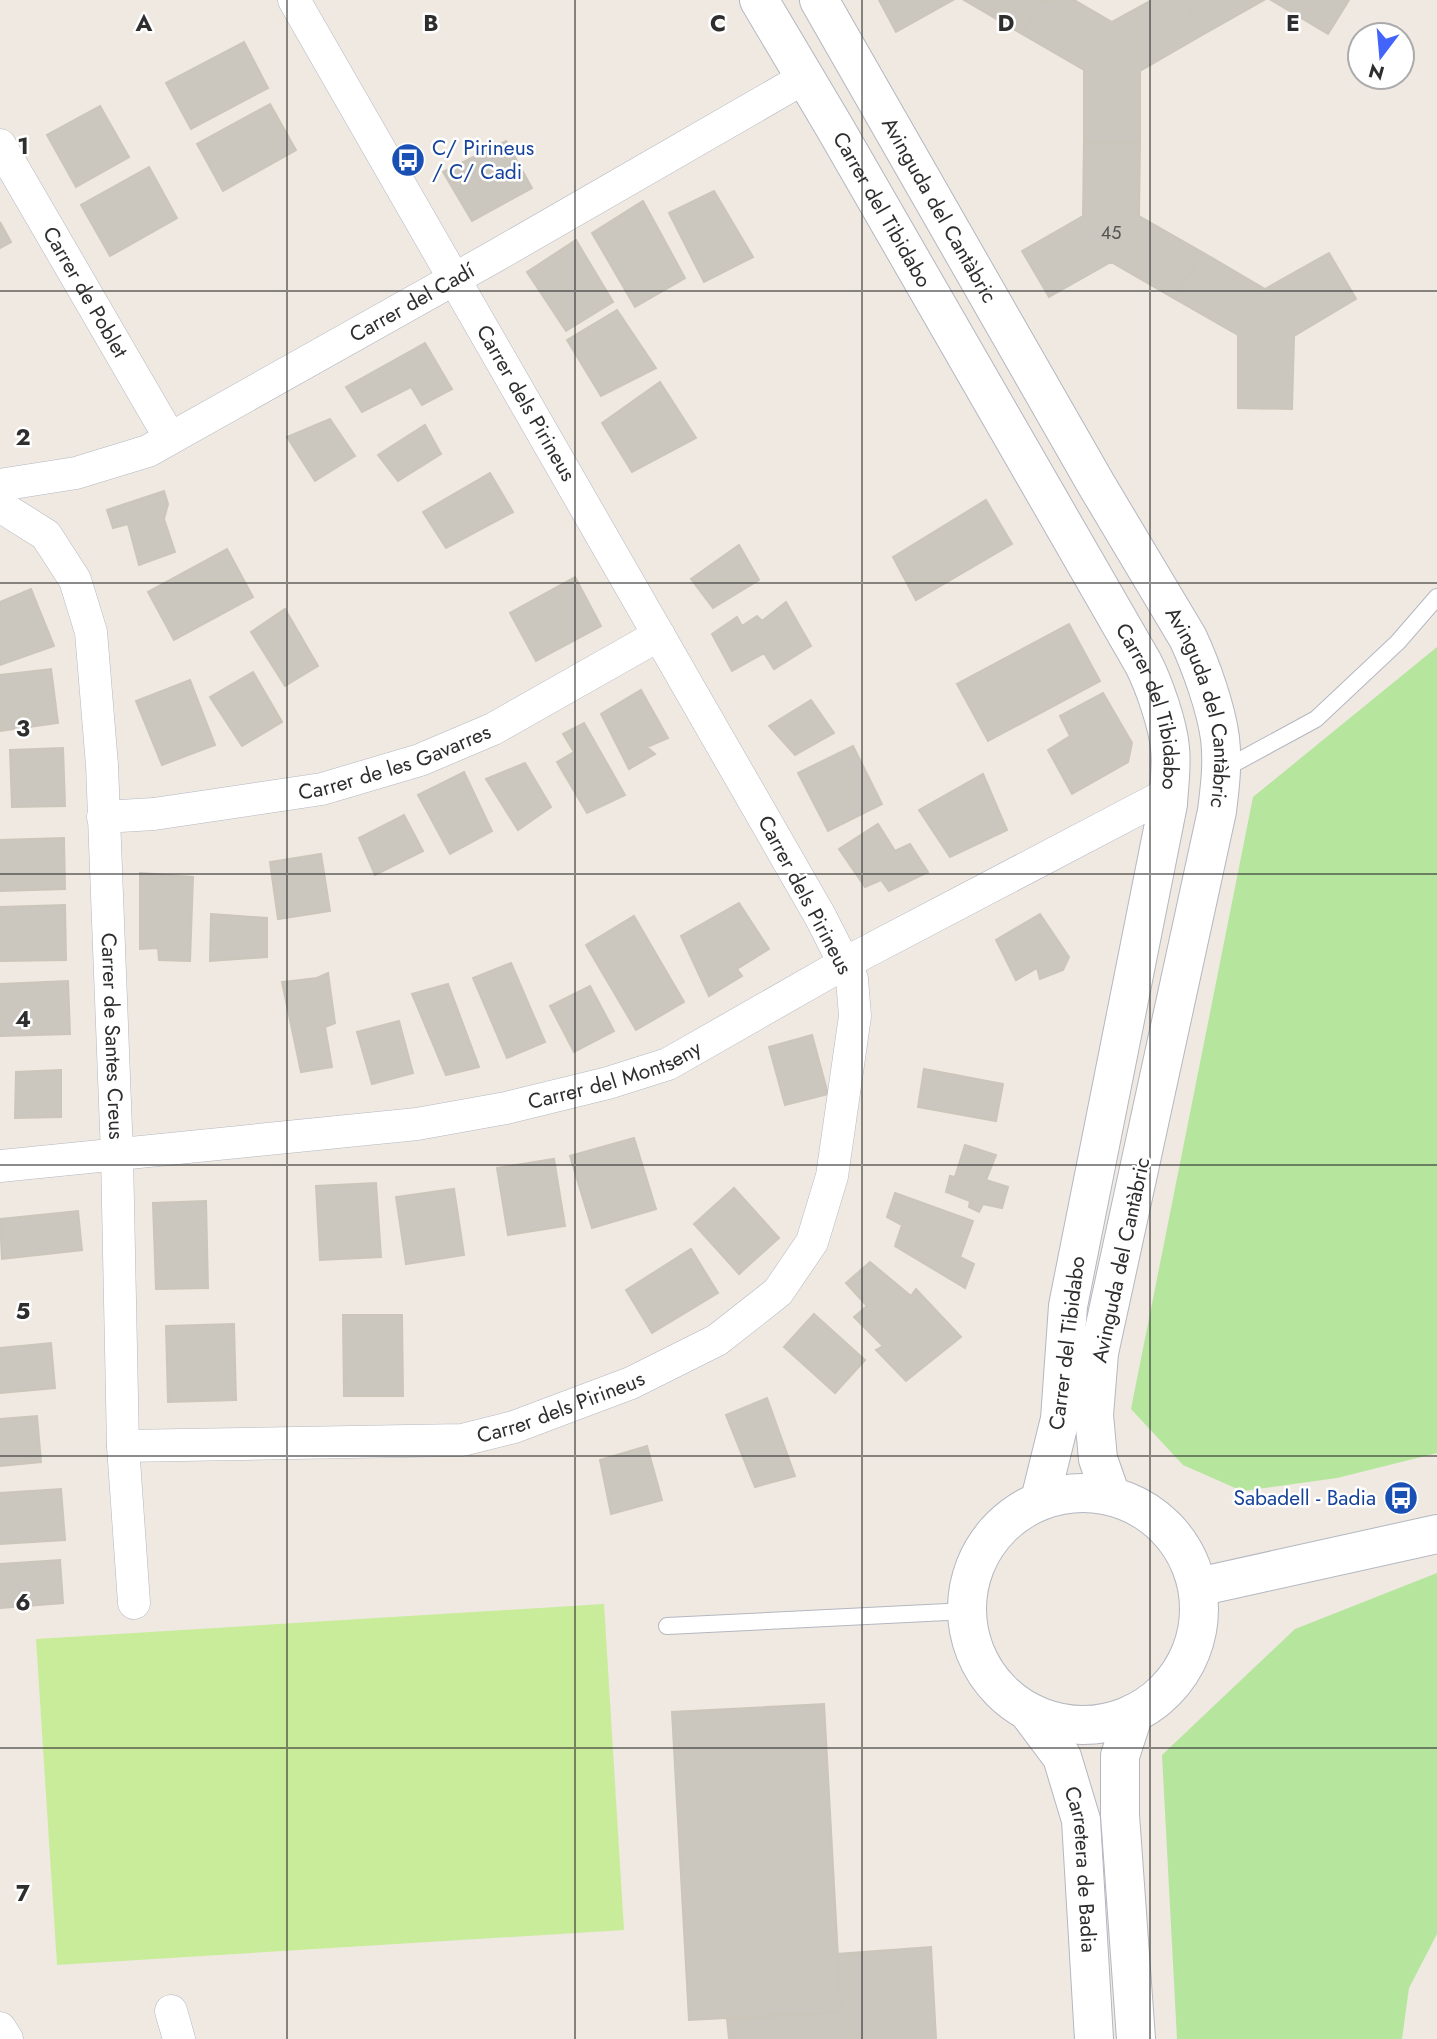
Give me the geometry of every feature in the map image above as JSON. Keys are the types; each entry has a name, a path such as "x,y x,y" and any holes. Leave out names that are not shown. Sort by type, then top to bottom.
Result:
{"street":[{"name":"Carrer dels Pirineus","path":"123,1447 462,1440 514,1427 631,1383 717,1340 778,1292 812,1242 832,1176 855,1016 852,979 845,963 294,0"},
{"name":"Carrer del Tibidabo","path":"759,0 1152,680 1170,745 1169,793 1068,1306 1060,1419 1040,1500"},
{"name":"Avinguda del Cantàbric","path":"818,0 1096,484 1188,638 1199,663 1220,737 1221,770 1214,824 1099,1353 1094,1415 1098,1458 1111,1496"},
{"name":"Carrer del Cadí","path":"0,485 76,473 148,451 806,78"},
{"name":"Carrer de Poblet","path":"0,145 170,439"},
{"name":"Carrer de Santes Creus","path":"0,506 46,535 75,580 90,632 102,765 117,1155 123,1447 134,1603"},
{"name":"Carrer de les Gavarres","path":"103,817 154,814 322,789 420,760 493,729 659,635"},
{"name":"Carrer del Montseny","path":"0,1166 417,1124 506,1108 608,1083 668,1064 845,963 1169,793"},
{"path":"1065,1493 1111,1496 1140,1507 1165,1526 1187,1556 1198,1587 1197,1632 1190,1655 1177,1679 1159,1697 1135,1713 1106,1723 1079,1725 1052,1721 1029,1713 1007,1698 989,1678 975,1655 967,1625 967,1592 976,1560 992,1535 1012,1515 1040,1500 1065,1493"},
{"path":"1198,1587 1437,1534"},
{"name":"Carretera de Badia","path":"1029,1713 1062,1757 1081,1820 1094,2039"},
{"name":"Carretera de Badia","path":"1135,1713 1120,1756 1119,1815 1136,2039"},
{"path":"0,2028 6,2039"}],"lane":[{"path":"1221,770 1316,719 1398,642 1437,597"},
{"path":"667,1626 967,1611"}],"green space":[{"path":"1437,647 1437,1453 1337,1478 1242,1491 1183,1465 1131,1409 1253,797"},
{"path":"1437,1573 1437,1934 1409,1988 1402,2039 1177,2039 1162,1755 1295,1629"},
{"path":"604,1604 624,1930 57,1965 36,1639"}],"building":[{"path":"879,0 953,0 896,32"},
{"path":"964,0 1042,0 1022,34"},
{"path":"1042,0 1074,0 1112,22 1152,0 1184,0 1204,34 1140,71 1140,142 1084,142 1084,70 1022,34"},
{"path":"1184,0 1264,0 1204,34"},
{"path":"1271,0 1349,0 1328,34"},
{"path":"244,42 268,88 191,129 166,83"},
{"path":"270,104 296,150 223,191 197,144"},
{"path":"100,106 129,157 76,187 47,135"},
{"path":"506,141 532,188 472,221 443,172"},
{"path":"1084,142 1140,142 1139,216 1202,252 1175,299 1111,262 1049,297 1022,251 1083,216"},
{"path":"149,167 177,218 110,256 81,205"},
{"path":"714,191 753,257 704,282 669,213"},
{"path":"643,201 685,278 635,307 592,233"},
{"path":"0,222 11,242 0,248"},
{"path":"576,240 613,302 566,331 527,272"},
{"path":"1202,252 1265,289 1329,253 1356,299 1294,336 1292,409 1238,408 1238,335 1175,299"},
{"path":"617,310 656,368 601,396 567,340"},
{"path":"425,343 452,389 422,405 411,387 362,412 346,387"},
{"path":"660,382 696,438 632,472 602,423"},
{"path":"330,419 355,456 315,481 287,437"},
{"path":"425,425 441,454 398,481 378,455"},
{"path":"490,473 513,512 446,548 423,512"},
{"path":"164,491 168,504 164,519 175,552 139,565 128,524 113,528 107,510"},
{"path":"986,500 1012,544 916,600 893,557"},
{"path":"739,545 759,580 713,608 691,579"},
{"path":"227,549 253,597 174,640 148,592"},
{"path":"575,577 601,626 536,661 510,613"},
{"path":"31,589 54,646 0,665 0,602"},
{"path":"786,602 811,646 774,669 764,653 732,671 712,634 737,617 742,626 757,616 762,621"},
{"path":"285,609 318,666 285,686 251,632"},
{"path":"1069,624 1100,681 988,741 957,684"},
{"path":"51,669 58,723 0,731 0,675"},
{"path":"253,672 282,722 242,746 210,697"},
{"path":"190,680 215,745 162,765 136,701"},
{"path":"641,690 668,738 647,747 655,754 629,769 601,714"},
{"path":"1103,693 1132,743 1128,762 1072,794 1048,750 1070,736 1060,716"},
{"path":"811,700 834,733 795,755 769,726"},
{"path":"584,723 625,795 587,813 557,762 574,752 563,734"},
{"path":"853,746 882,804 828,831 798,773"},
{"path":"63,748 65,806 12,807 10,750"},
{"path":"525,763 551,807 518,830 486,779"},
{"path":"464,772 492,831 450,854 418,795"},
{"path":"983,774 1007,830 950,857 919,810"},
{"path":"404,815 423,851 375,875 359,838"},
{"path":"878,824 895,851 910,844 928,872 889,891 881,880 865,887 839,849"},
{"path":"64,838 65,889 0,891 0,840"},
{"path":"321,854 330,911 278,919 270,862"},
{"path":"140,873 193,877 190,961 159,960 158,948 140,949"},
{"path":"739,903 769,949 737,969 742,976 709,996 681,936"},
{"path":"65,905 66,960 0,961 0,907"},
{"path":"211,914 267,918 267,957 210,961"},
{"path":"1040,914 1069,957 1063,970 1040,979 1037,968 1016,980 996,940"},
{"path":"634,916 684,1002 636,1030 586,945"},
{"path":"511,963 545,1042 507,1058 473,978"},
{"path":"328,973 335,1023 325,1027 332,1067 301,1072 282,982 317,978"},
{"path":"68,981 70,1034 0,1036 0,984"},
{"path":"448,984 479,1067 446,1075 412,994"},
{"path":"590,986 614,1031 574,1052 550,1006"},
{"path":"399,1021 413,1073 372,1084 357,1032"},
{"path":"812,1035 828,1094 785,1105 769,1047"},
{"path":"924,1069 1003,1084 996,1121 918,1107"},
{"path":"61,1070 61,1117 15,1118 16,1072"},
{"path":"634,1138 656,1209 592,1228 570,1156"},
{"path":"965,1145 996,1155 986,1180 1008,1187 1002,1208 983,1204 979,1212 969,1207 970,1201 946,1192 950,1176 955,1177"},
{"path":"554,1159 565,1226 508,1235 497,1168"},
{"path":"376,1183 381,1257 320,1260 316,1186"},
{"path":"734,1188 779,1238 739,1274 694,1224"},
{"path":"454,1189 464,1255 406,1264 396,1197"},
{"path":"895,1193 973,1221 960,1257 974,1264 965,1288 895,1246 902,1225 887,1217"},
{"path":"206,1201 208,1288 156,1289 153,1203"},
{"path":"78,1211 82,1250 2,1259 0,1219"},
{"path":"691,1249 718,1293 652,1333 626,1290"},
{"path":"870,1262 911,1296 916,1289 961,1337 906,1381 876,1350 883,1346 854,1317 867,1306 846,1283"},
{"path":"814,1314 865,1360 835,1393 784,1347"},
{"path":"343,1315 402,1315 403,1396 344,1396"},
{"path":"234,1324 236,1400 168,1402 166,1326"},
{"path":"51,1343 55,1388 0,1393 0,1348"},
{"path":"767,1398 795,1476 755,1487 726,1415"},
{"path":"37,1416 41,1462 0,1466 0,1419"},
{"path":"647,1446 662,1500 611,1514 600,1460"},
{"path":"61,1489 65,1540 0,1544 0,1493"},
{"path":"60,1560 63,1603 0,1608 0,1564"},
{"path":"824,1704 841,2012 689,2020 672,1712"},
{"path":"931,1947 936,2039 729,2039 727,2019 841,2012 837,1954"}],"place":[{"name":"C/ Pirineus / C/ Cadi","path":"408,160"},
{"name":"Sabadell - Badia","path":"1401,1498"}]}
